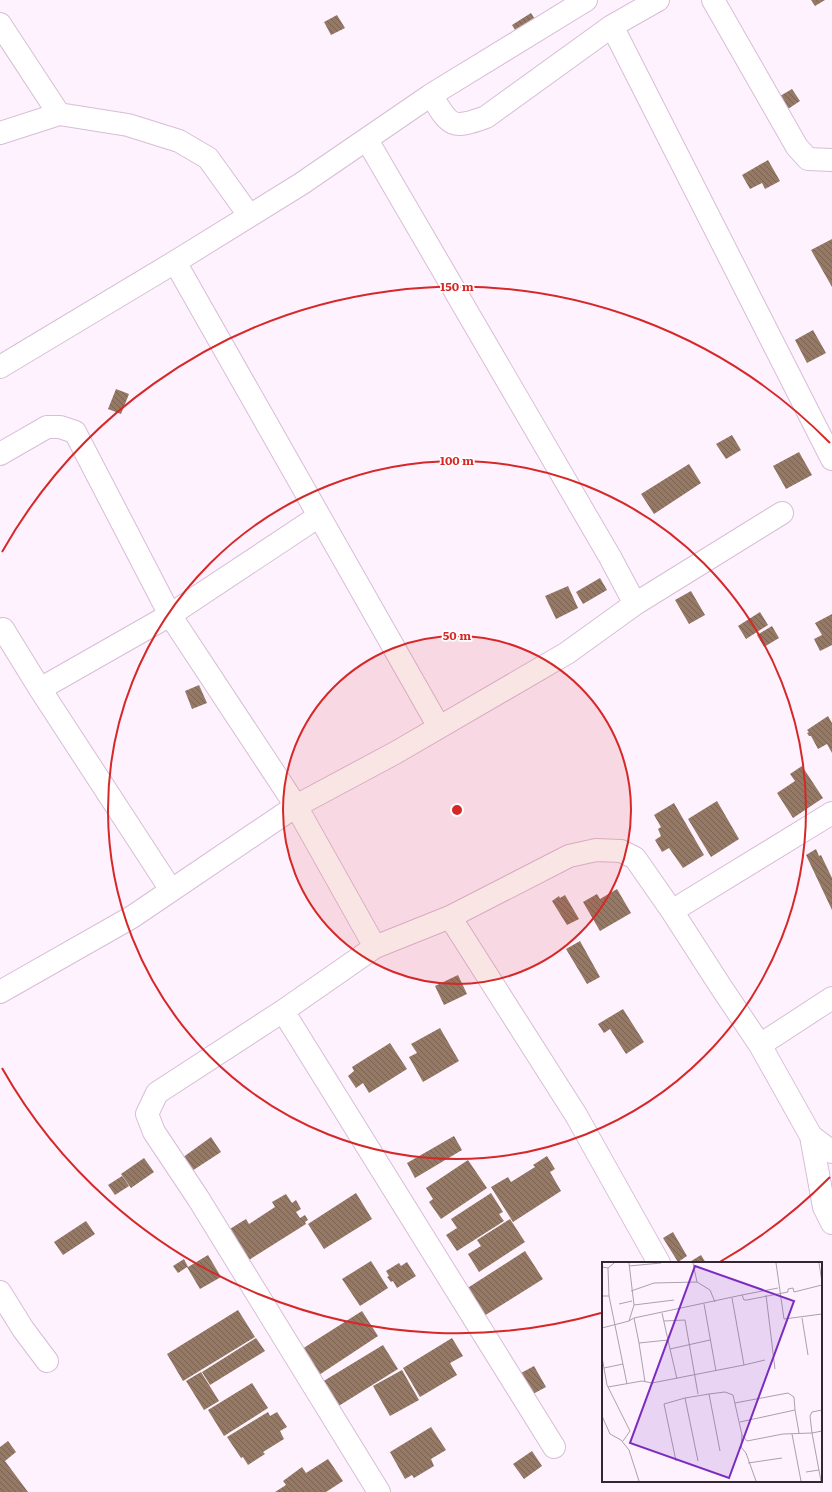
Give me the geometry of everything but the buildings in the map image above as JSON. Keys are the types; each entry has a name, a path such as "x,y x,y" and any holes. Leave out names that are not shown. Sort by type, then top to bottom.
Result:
{"street":[{"path":"0,367 301,184 431,95 586,0"},
{"path":"431,95 444,116 456,124 468,124 486,117 612,26 658,0"},
{"path":"713,0 797,147 808,159 832,160"},
{"path":"0,24 59,114"},
{"path":"612,26 832,459"},
{"path":"0,133 59,114 128,125 179,141 208,158 249,215"},
{"path":"367,140 610,557 635,604"},
{"path":"175,262 439,727"},
{"path":"0,454 47,427 60,427 75,432 170,615 296,806 375,947"},
{"path":"0,992 132,917 296,806 395,753 567,653 635,604 782,513"},
{"path":"40,689 170,615 319,516"},
{"path":"1,628 172,890"},
{"path":"672,911 832,813"},
{"path":"379,1492 202,1204 154,1132 147,1114 157,1093 284,1010 375,947 450,917 569,856 596,850 620,851 635,858 672,911 720,987 760,1045 811,1136 824,1207 832,1223"},
{"path":"450,917 576,1115 658,1262"},
{"path":"760,1045 832,998"},
{"path":"284,1010 554,1447"},
{"path":"811,1136 832,1152"},
{"path":"0,1292 23,1329 47,1361"}]}
